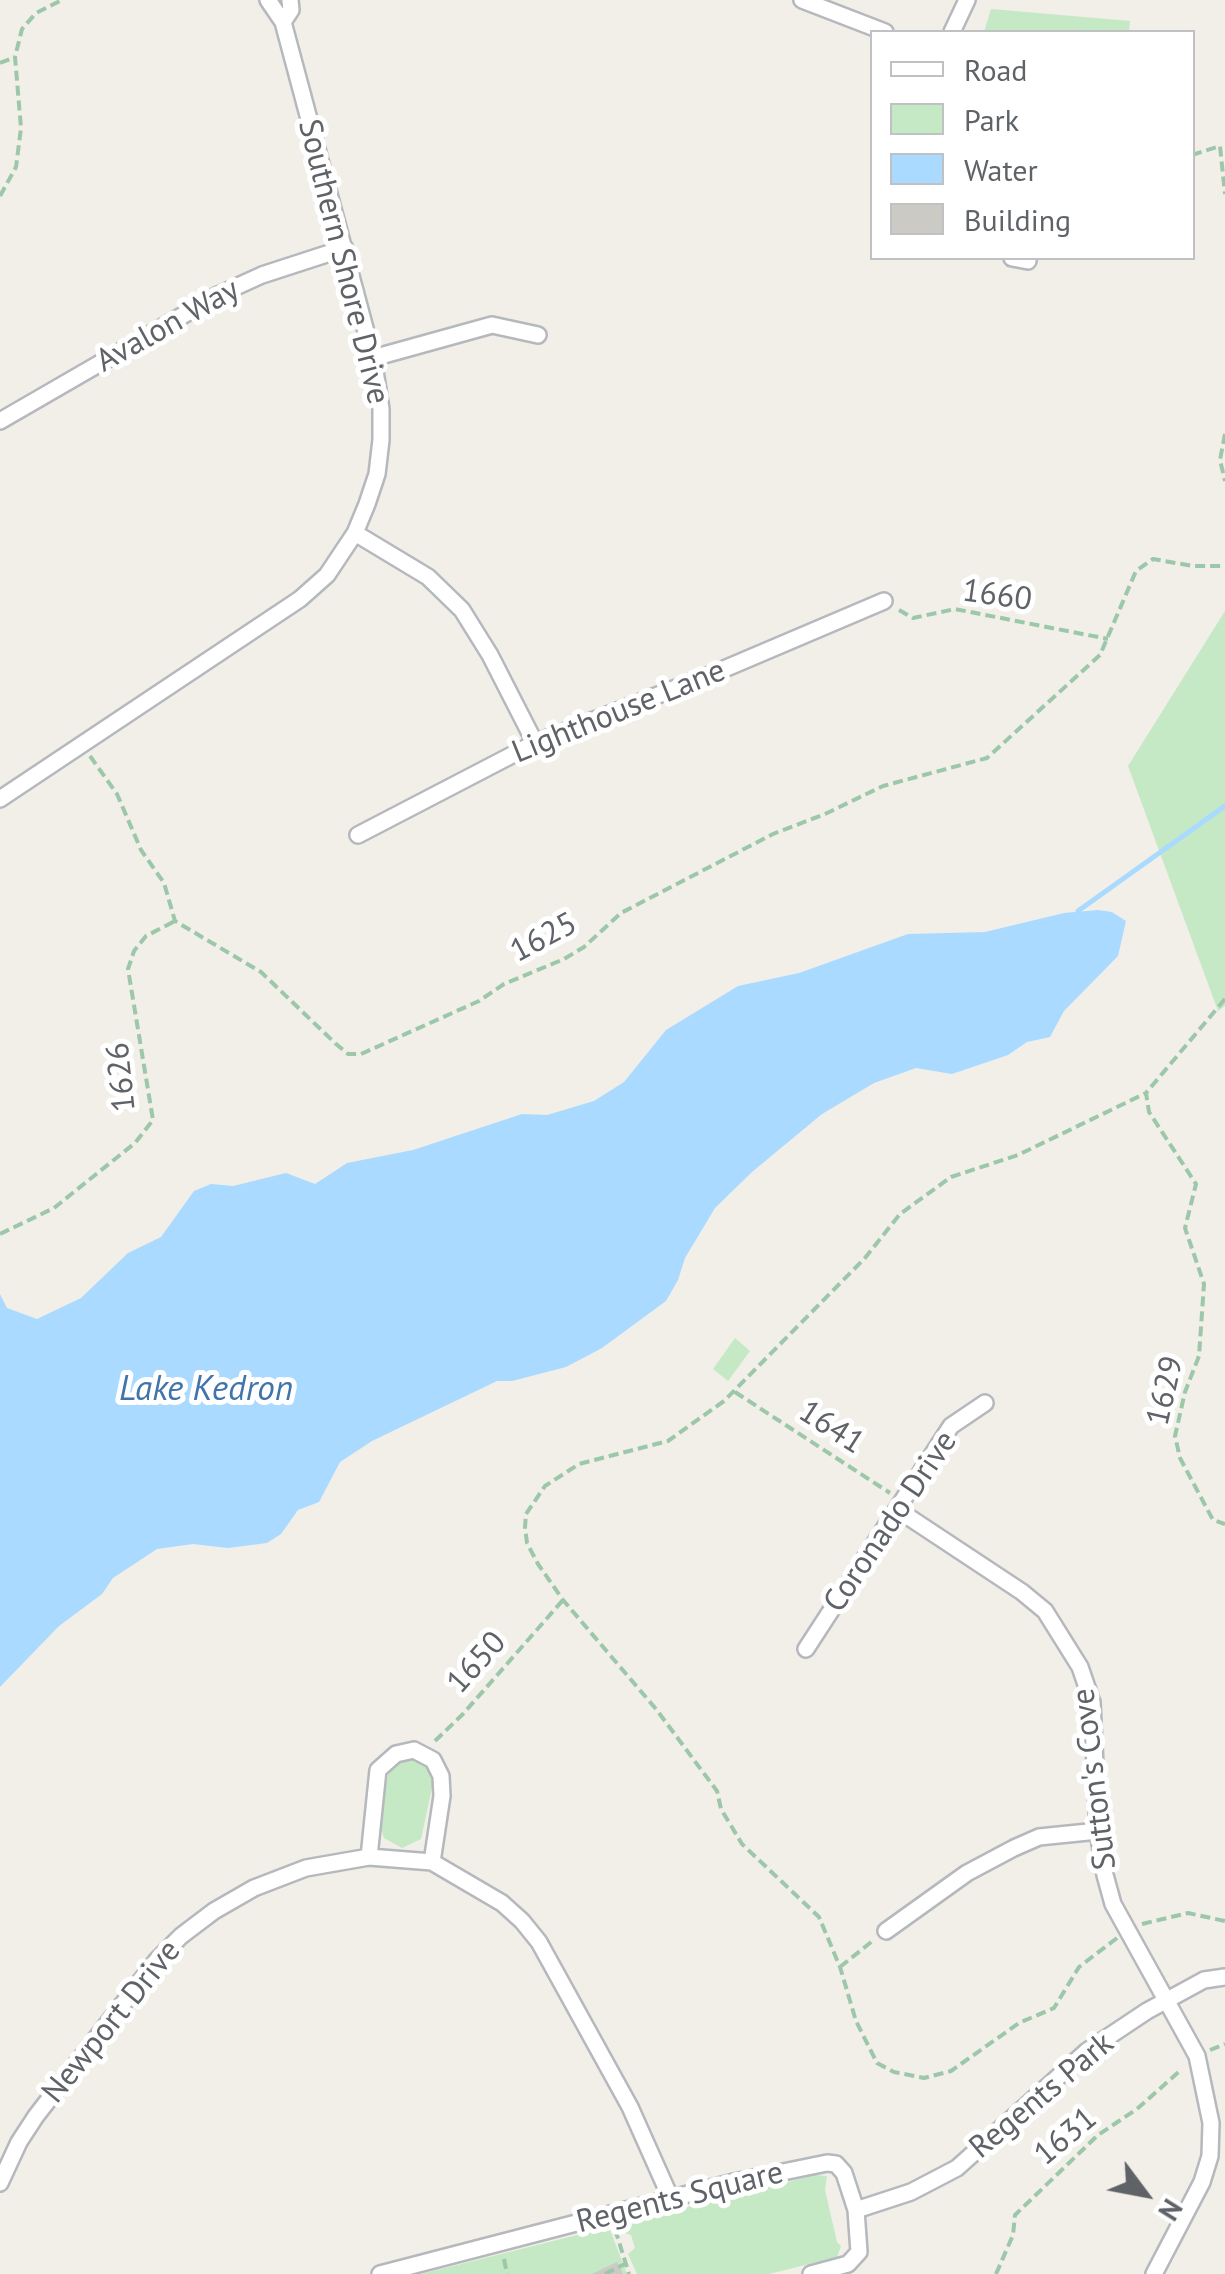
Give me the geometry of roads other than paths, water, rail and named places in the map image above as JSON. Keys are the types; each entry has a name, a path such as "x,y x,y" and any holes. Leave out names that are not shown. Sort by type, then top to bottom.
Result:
{"street":[{"name":"Southern Shore Drive","path":"0,799 300,599 327,575 355,533 376,474 381,408 373,358 284,22 268,0"},
{"path":"284,22 291,10 290,0"},
{"path":"802,0 880,30"},
{"path":"953,30 967,0"},
{"name":"Avalon Way","path":"0,421 218,295 262,275 345,248"},
{"path":"373,358 492,325 538,334"},
{"path":"355,533 428,577 462,610 490,655 534,742"},
{"name":"Lighthouse Lane","path":"358,835 534,742 717,672 884,600"},
{"name":"Coronado Drive","path":"806,1649 951,1426 984,1403"},
{"name":"Sutton's Cove","path":"900,1506 1045,1611 1080,1666 1092,1702 1104,1876 1113,1904 1197,2056 1211,2123 1210,2156 1190,2209 1154,2274"},
{"path":"369,1858 378,1770 396,1754 414,1750 433,1760 442,1776 432,1862"},
{"path":"886,1931 967,1872 1014,1848 1039,1837 1098,1831"},
{"name":"Newport Drive","path":"0,2182 36,2116 157,1960 181,1936 254,1888 306,1868 369,1858 432,1862 502,1903 539,1942 630,2107 671,2199"},
{"name":"Regents Park","path":"856,2210 911,2192 957,2168 1087,2050 1204,1980 1225,1977"},
{"name":"Regents Square","path":"380,2274 671,2199 826,2163 836,2164 844,2173 856,2210 860,2245 855,2259 811,2274"}],"water":[{"name":"Lake Kedron","path":"1112,912 1126,921 1118,956 1064,1011 1050,1037 1027,1042 1008,1055 952,1074 916,1068 874,1083 822,1114 715,1208 685,1258 666,1301 602,1348 566,1367 497,1381 372,1441 340,1462 319,1502 298,1510 281,1534 267,1543 228,1548 193,1544 157,1549 113,1578 102,1594 59,1626 0,1687 0,1294 7,1308 37,1319 81,1298 128,1253 161,1237 194,1191 211,1184 233,1186 286,1173 315,1184 347,1163 413,1150 522,1114 547,1115 594,1101 624,1082 666,1030 738,986 799,973 908,934 985,932 1064,913"}],"waterway":[{"path":"1078,911 1225,806"}]}
